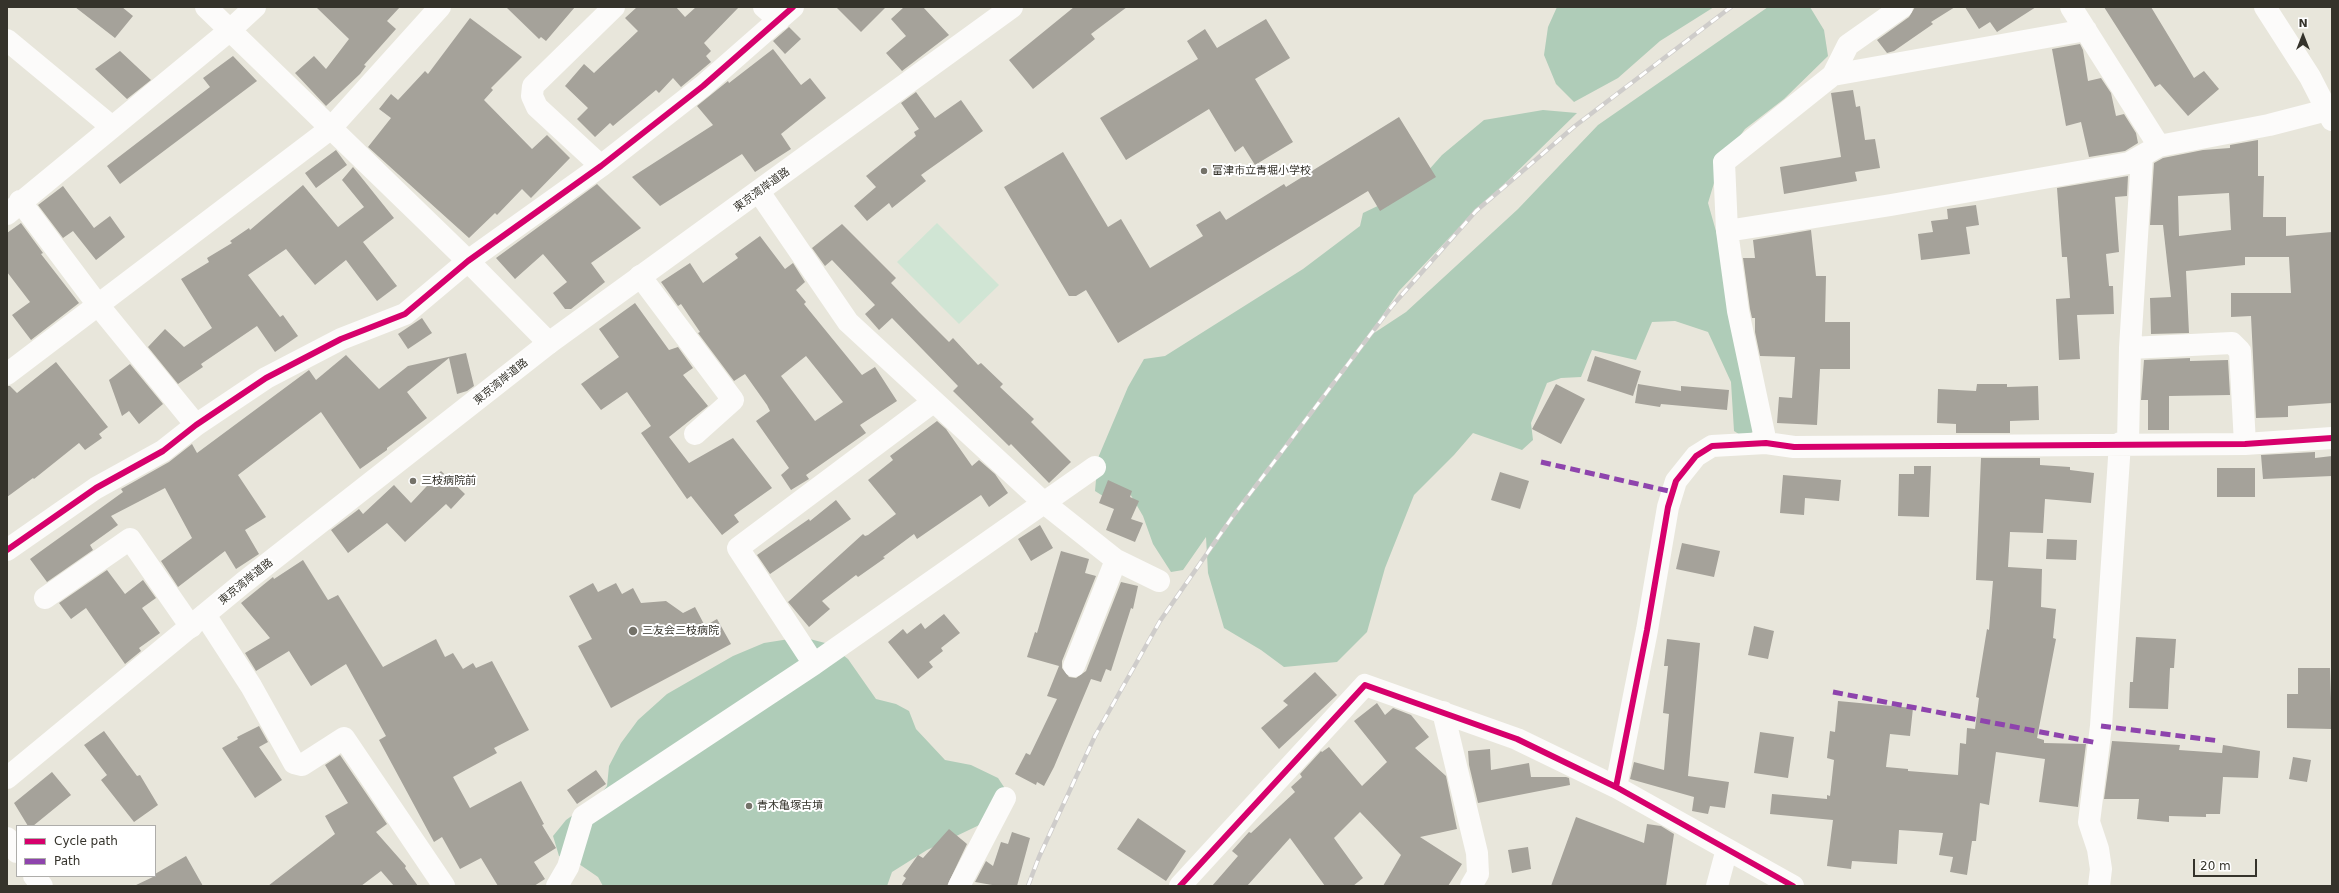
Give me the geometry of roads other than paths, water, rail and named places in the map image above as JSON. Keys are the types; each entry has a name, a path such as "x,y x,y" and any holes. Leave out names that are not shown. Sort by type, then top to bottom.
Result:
{"main road":[{"path":"206,7 330,129 468,261 549,343"},
{"path":"196,425 98,305 14,208 229,31 254,7"},
{"path":"7,374 330,129 440,7"},
{"path":"601,166 537,107 532,96 533,86 614,7"},
{"name":"東京湾岸道路","path":"7,778 198,621 549,343 1012,7"},
{"path":"1766,443 1738,311 1727,231 1724,162 1833,75 1848,45 1902,7"},
{"path":"2071,7 2086,30 2150,151 2130,348 2124,443 2101,726 2089,822 2098,848 2100,862 2099,886"},
{"path":"1727,231 1891,205 2129,163 2150,151 2255,128 2330,114 2310,77 2265,7"},
{"path":"7,550 96,488 163,451 196,425 266,378 341,339 405,314 468,261 601,166 703,86 779,11"},
{"path":"1833,75 2086,30"},
{"path":"7,40 112,127"},
{"path":"759,192 848,322 1043,502 1116,560 1159,581"},
{"path":"640,276 733,400 694,434"},
{"path":"2130,348 2232,343 2240,351 2245,444"},
{"path":"814,664 738,548 933,402"},
{"path":"1616,787 1647,630 1668,507 1676,481 1696,456 1712,446 1766,443 1794,447 2124,443 2245,444 2332,438"},
{"path":"557,886 568,867 583,817 814,664 1095,466"},
{"path":"45,598 130,539 251,686 294,763 302,765 344,738 444,886"},
{"path":"1074,666 1116,560"},
{"path":"1180,886 1365,685 1517,739 1616,787 1793,886"},
{"path":"1443,712 1477,853 1478,874 1471,886"},
{"path":"959,886 1005,798"},
{"path":"7,838 16,851"},
{"path":"1717,886 1727,848"},
{"path":"35,877 42,886"}],"railway":[{"path":"1028,886 1039,857 1095,736 1160,621 1233,516 1392,306 1476,211 1575,126 1731,7"}],"place":[{"name":"富津市立青堀小学校","path":"1204,171"},
{"name":"三枝病院前","path":"413,481"},
{"name":"三友会三枝病院","path":"633,631"},
{"name":"青木亀塚古墳","path":"749,806"}]}
